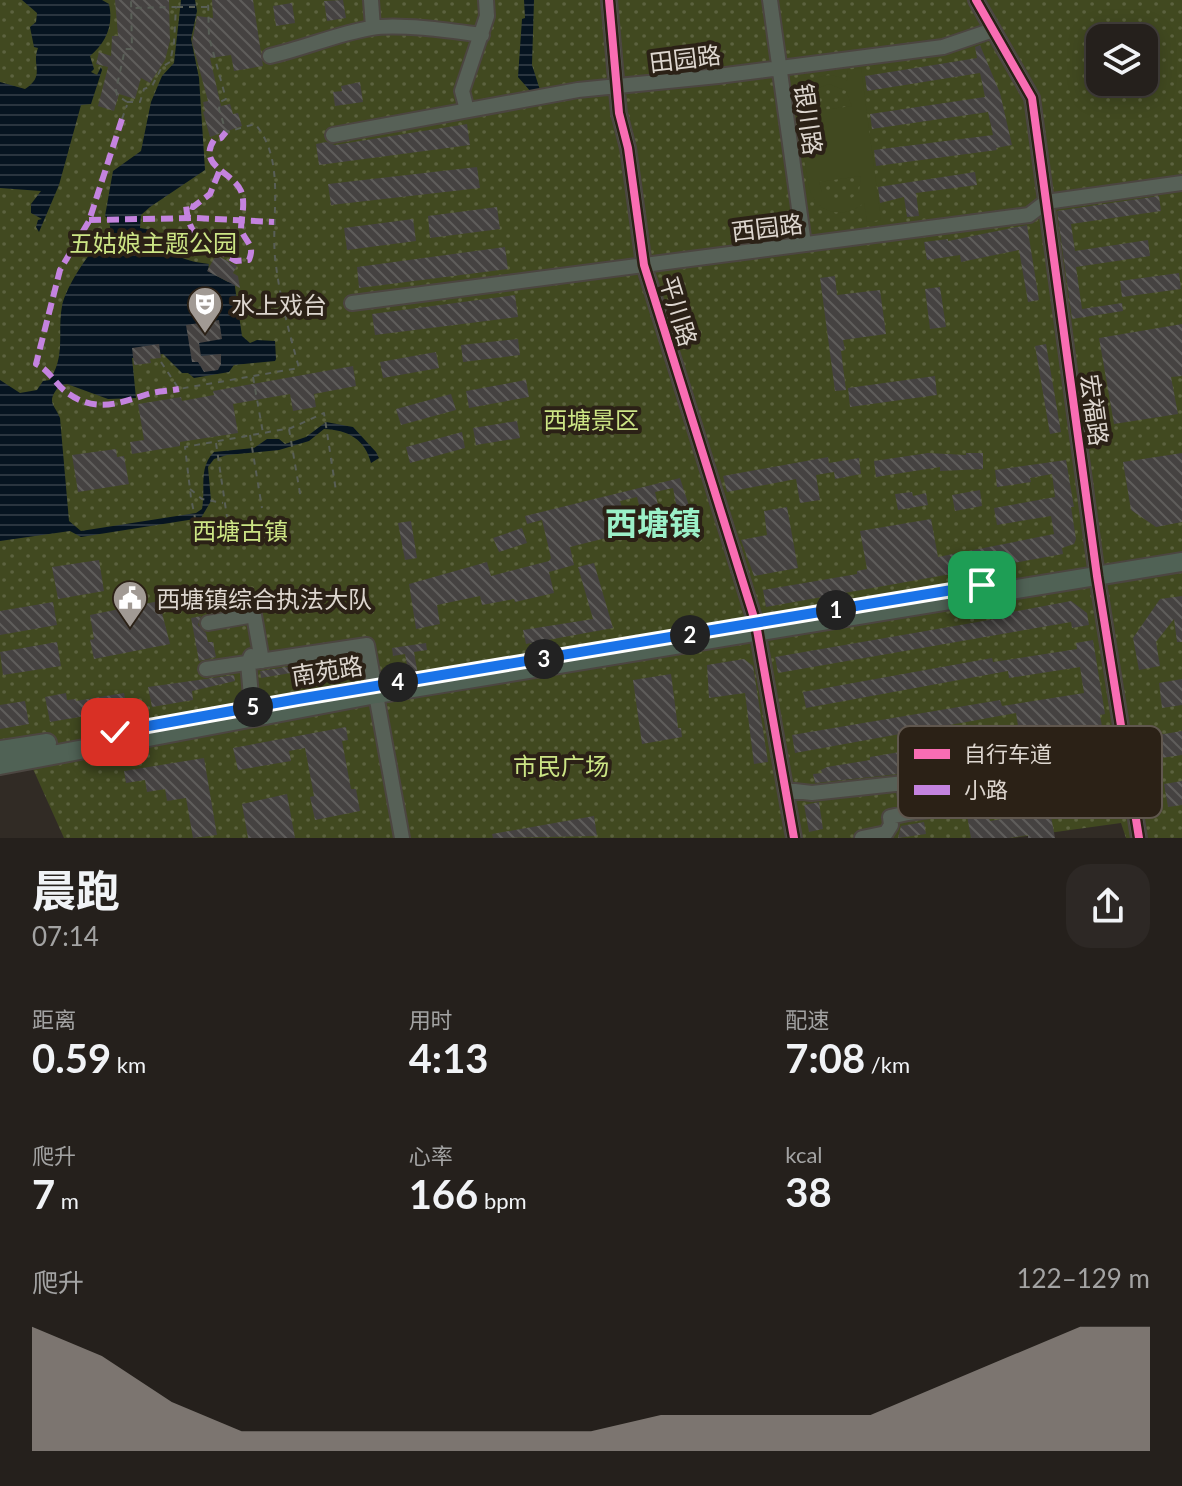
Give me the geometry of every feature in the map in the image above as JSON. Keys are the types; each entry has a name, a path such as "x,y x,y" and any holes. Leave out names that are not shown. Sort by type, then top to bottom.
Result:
{"main road":[{"path":"1096,571 1182,552"},
{"path":"1096,571 1182,562"},
{"name":"南苑路","path":"0,761 252,707 376,690 1096,571"},
{"name":"南苑路","path":"0,761 376,690"}],"street":[{"path":"371,0 373,27"},
{"path":"467,110 462,91 482,35 487,16 486,0"},
{"name":"平川路","path":"609,0 616,87 644,265 757,628 794,838"},
{"name":"银川路","path":"770,0 804,244"},
{"name":"宏福路","path":"976,0 1032,98 1096,571 1121,726"},
{"path":"270,56 373,27 482,35"},
{"name":"田园路","path":"333,135 578,90 943,47 993,30"},
{"name":"西园路","path":"352,303 1029,215 1046,202 1182,183"},
{"path":"208,623 249,616 255,662 252,707"},
{"path":"206,669 367,645 402,838"},
{"path":"786,790 812,793 898,785"},
{"path":"862,838 886,833 891,825 890,817 898,815"},
{"name":"宏福路","path":"1136,818 1139,838"}],"path":[{"path":"131,0 132,49 125,49 116,90 117,95 127,102 140,102 144,89 152,86 162,67 170,62 178,7"},
{"path":"161,362 179,389 299,368 275,256 273,166 262,132 255,124 226,132 219,109 220,102 226,99 209,37 208,0"},
{"path":"131,8 208,7"},
{"path":"122,119 127,102"},
{"path":"252,376 263,433"},
{"path":"229,532 199,538 185,447 289,428 324,413 336,491"},
{"path":"289,428 301,499"},
{"path":"250,435 262,508"},
{"path":"216,442 227,517"},
{"path":"190,487 202,499 225,503"}],"green space":[{"name":"西塘景区","path":"0,0 1182,0 1182,838 1126,838 1121,823 1012,838 64,838 20,740 0,741"},
{"path":"861,68 881,220 867,222 864,203 839,212 824,208 817,203 809,186 801,143 799,111 802,97 807,86 821,76 833,75 848,81 847,70","holes":["830,84 846,91 852,106 809,112 813,94","861,176 859,192 847,202 832,202 822,193 819,182"]}],"water":[{"path":"22,0 102,0 109,4 110,12 107,34 90,56 94,69 91,72 97,75 101,67 102,70 91,104 81,105 59,185 39,232 36,227 38,220 42,219 31,213 31,204 41,191 0,188 0,82 25,89 36,75 38,48 34,47 30,27 36,22 37,13"},
{"path":"181,0 195,0 197,11 191,39 199,78 205,170 141,215 140,228 151,230 176,255 209,264 208,271 228,282 234,280 242,336 250,343 257,340 275,341 276,359 234,365 229,372 194,378 182,373 163,354 132,358 136,398 108,399 67,384 59,386 52,400 60,418 69,521 81,531 196,513 202,509 204,472 214,452 254,448 267,439 279,439 285,444 306,437 326,422 353,427 379,458 371,463 354,437 341,431 324,429 309,441 279,450 214,459 208,467 211,501 201,518 81,537 70,531 0,541 0,380 20,393 37,390 43,381 50,380 55,371 60,353 62,306 89,256 111,233 109,220 105,216 113,171 141,151 151,102 162,76 174,63"},
{"path":"524,0 534,0 532,65 540,90 531,92 518,77"}],"building":[{"path":"115,0 169,0 170,41 165,60 150,83 141,78 135,99 119,94 114,111 98,106 108,67 96,64 99,52 111,56 112,36 118,36"},
{"path":"212,0 253,0 263,66 234,71 231,55 210,58 221,106 230,104 233,114 238,113 242,126 210,137 203,112 203,102 208,101 192,42 197,16 213,18"},
{"path":"343,0 346,18 327,21 324,1"},
{"path":"292,3 295,23 276,26 273,6"},
{"path":"980,45 1000,93 1012,145 997,150 876,166 874,150 993,135 988,112 872,129 870,114 985,97 980,73 867,91 865,76 977,58 975,47"},
{"path":"360,82 363,102 335,106 333,92 342,91 341,86"},
{"path":"467,124 470,145 319,165 316,144 326,142 335,145"},
{"path":"477,167 480,188 331,205 328,184"},
{"path":"975,172 977,185 916,193 919,216 907,217 904,197 880,203 878,187"},
{"path":"1159,196 1161,211 1071,224 1075,251 1148,240 1150,256 1076,267 1082,309 1122,303 1123,311 1072,319 1057,211"},
{"path":"497,207 500,229 430,238 428,216"},
{"path":"413,219 416,241 347,250 344,228"},
{"path":"1027,225 1039,300 1028,302 1019,250 961,262 960,255 927,260 924,242 948,241"},
{"path":"505,247 508,269 359,288 357,267"},
{"path":"216,255 237,266 233,273 238,276 240,288 207,271"},
{"path":"1179,273 1181,289 1122,297 1120,281"},
{"path":"835,276 837,295 880,290 886,334 843,340 845,350 841,351 846,390 835,391 820,278"},
{"path":"940,287 946,327 930,329 925,289"},
{"path":"515,295 518,317 375,335 372,314"},
{"name":"水上戏台","path":"219,320 222,339 199,343 201,356 221,354 221,364 218,370 204,372 198,362 192,362 186,325"},
{"path":"1182,324 1182,376 1171,377 1178,414 1114,424 1099,338"},
{"path":"518,339 520,355 463,362 461,345"},
{"path":"159,344 161,358 134,365 132,348"},
{"path":"1046,344 1061,432 1050,434 1035,346"},
{"path":"436,352 439,368 383,378 380,362"},
{"path":"353,366 356,386 314,394 316,407 293,411 290,394 233,404 238,433 180,442 180,446 132,454 130,442 144,440 138,404 181,397 182,401 214,395 213,391"},
{"path":"935,376 937,395 850,407 848,388"},
{"path":"526,380 529,397 469,408 466,391"},
{"path":"451,394 456,410 401,425 396,409"},
{"path":"517,421 520,438 476,445 473,428"},
{"path":"462,432 465,448 410,463 406,447"},
{"path":"116,449 117,457 124,456 129,484 78,492 72,455"},
{"path":"928,453 983,453 983,469 940,471 940,467 876,477 874,461"},
{"path":"1182,453 1182,522 1156,527 1131,510 1123,462"},
{"path":"828,457 829,463 859,458 861,474 835,479 834,472 816,475 820,500 800,503 796,479 727,492 723,476"},
{"path":"1066,460 1076,539 1074,544 1062,548 1063,554 766,607 763,590 857,574 857,571 867,569 860,531 931,519 938,557 1054,534 1051,516 997,525 994,508 1055,497 1052,474 1030,478 1031,482 997,487 995,470"},
{"path":"680,478 691,512 687,513 689,522 570,547 574,565 549,572 554,593 515,602 514,599 482,605 480,596 437,605 440,624 416,629 409,584 487,562 491,576 549,561 551,558 542,520 527,524 525,516","holes":["673,488 677,509 660,513 655,492","637,497 642,517 626,521 620,501"]},
{"path":"980,490 982,506 955,511 952,495"},
{"path":"912,492 913,496 926,493 928,505 898,510 895,494"},
{"path":"787,507 798,568 754,576 741,540 767,535 764,511"},
{"path":"411,521 417,558 405,560 398,523"},
{"path":"522,528 527,543 499,552 493,538"},
{"path":"99,560 104,591 58,599 52,567"},
{"path":"594,563 613,628 526,644 523,630 593,619 578,567"},
{"path":"1182,596 1182,642 1177,642 1174,619 1156,642 1160,666 1139,670 1133,638 1160,599"},
{"name":"西塘镇综合执法大队","path":"159,601 170,644 94,659 90,615"},
{"path":"1071,601 1087,613 1089,625 1072,628 1071,622 778,673 775,657 995,619 995,615"},
{"path":"53,602 57,625 0,635 0,611"},
{"path":"201,616 198,625 206,633 208,642 213,642 216,657 199,661 191,618"},
{"path":"1093,640 1105,714 1100,715 1102,726 1018,726 1016,713 944,726 898,726 898,734 795,753 792,735 1000,700 1002,706 1084,693 1080,667 1009,678 1008,671 806,708 803,692 992,658 993,662 1077,649 1076,643"},
{"path":"57,642 61,666 3,675 0,652"},
{"path":"426,643 427,650 414,652 418,675 409,676 405,654 393,656 392,648"},
{"path":"349,658 350,663 261,678 260,671"},
{"path":"744,659 753,666 768,762 754,764 745,693 709,698 707,665"},
{"path":"671,674 682,737 642,744 633,680"},
{"path":"234,675 235,681 192,691 193,700 152,707 148,687"},
{"path":"1182,679 1182,705 1162,708 1159,683"},
{"path":"66,693 67,700 76,701 124,693 128,713 50,722 45,697"},
{"path":"25,701 29,724 0,729 0,705"},
{"path":"346,727 348,740 342,741 351,789 356,789 360,811 315,820 305,748 289,751 291,761 238,770 233,748"},
{"path":"1182,731 1182,755 1162,758 1162,734"},
{"path":"898,752 898,774 815,783 813,774 822,773 821,770 827,767 870,760 870,757"},
{"path":"204,758 217,835 193,838 186,798 167,801 165,789 147,792 145,780 126,783 124,771"},
{"path":"1182,781 1182,805 1168,807 1164,784"},
{"path":"287,794 295,838 248,838 242,804"},
{"path":"819,802 823,829 809,832 804,805"},
{"path":"594,816 597,836 493,838 492,834"},
{"path":"967,818 989,818 990,821 1051,818 1055,838 1028,838 1028,835 971,838"},
{"path":"924,822 926,834 898,838 901,826"}],"marked path":[{"path":"122,119 89,221 60,270 36,364 64,391 79,400 98,405 179,389"},
{"path":"219,172 210,194 193,207 186,205 191,227 201,240 216,250 236,261 249,260 251,248 241,230 241,191 210,156 214,140 226,132"},
{"path":"89,220 196,218 274,222"}],"cycle path":[{"path":"609,0 619,113 628,148 644,265 756,624 794,838"},
{"path":"976,0 1032,98 1097,576 1121,726"},
{"path":"1136,818 1139,838"}],"place":[{"name":"水上戏台","path":"205,335"},
{"name":"西塘镇综合执法大队","path":"130,629"}],"district":[{"name":"西塘镇","path":"653,522"}],"route":[{"path":"115,732 982,585"}],"park label":[{"name":"五姑娘主题公园","path":"153,242"},
{"name":"西塘古镇","path":"240,530"},
{"name":"市民广场","path":"561,765"}]}
